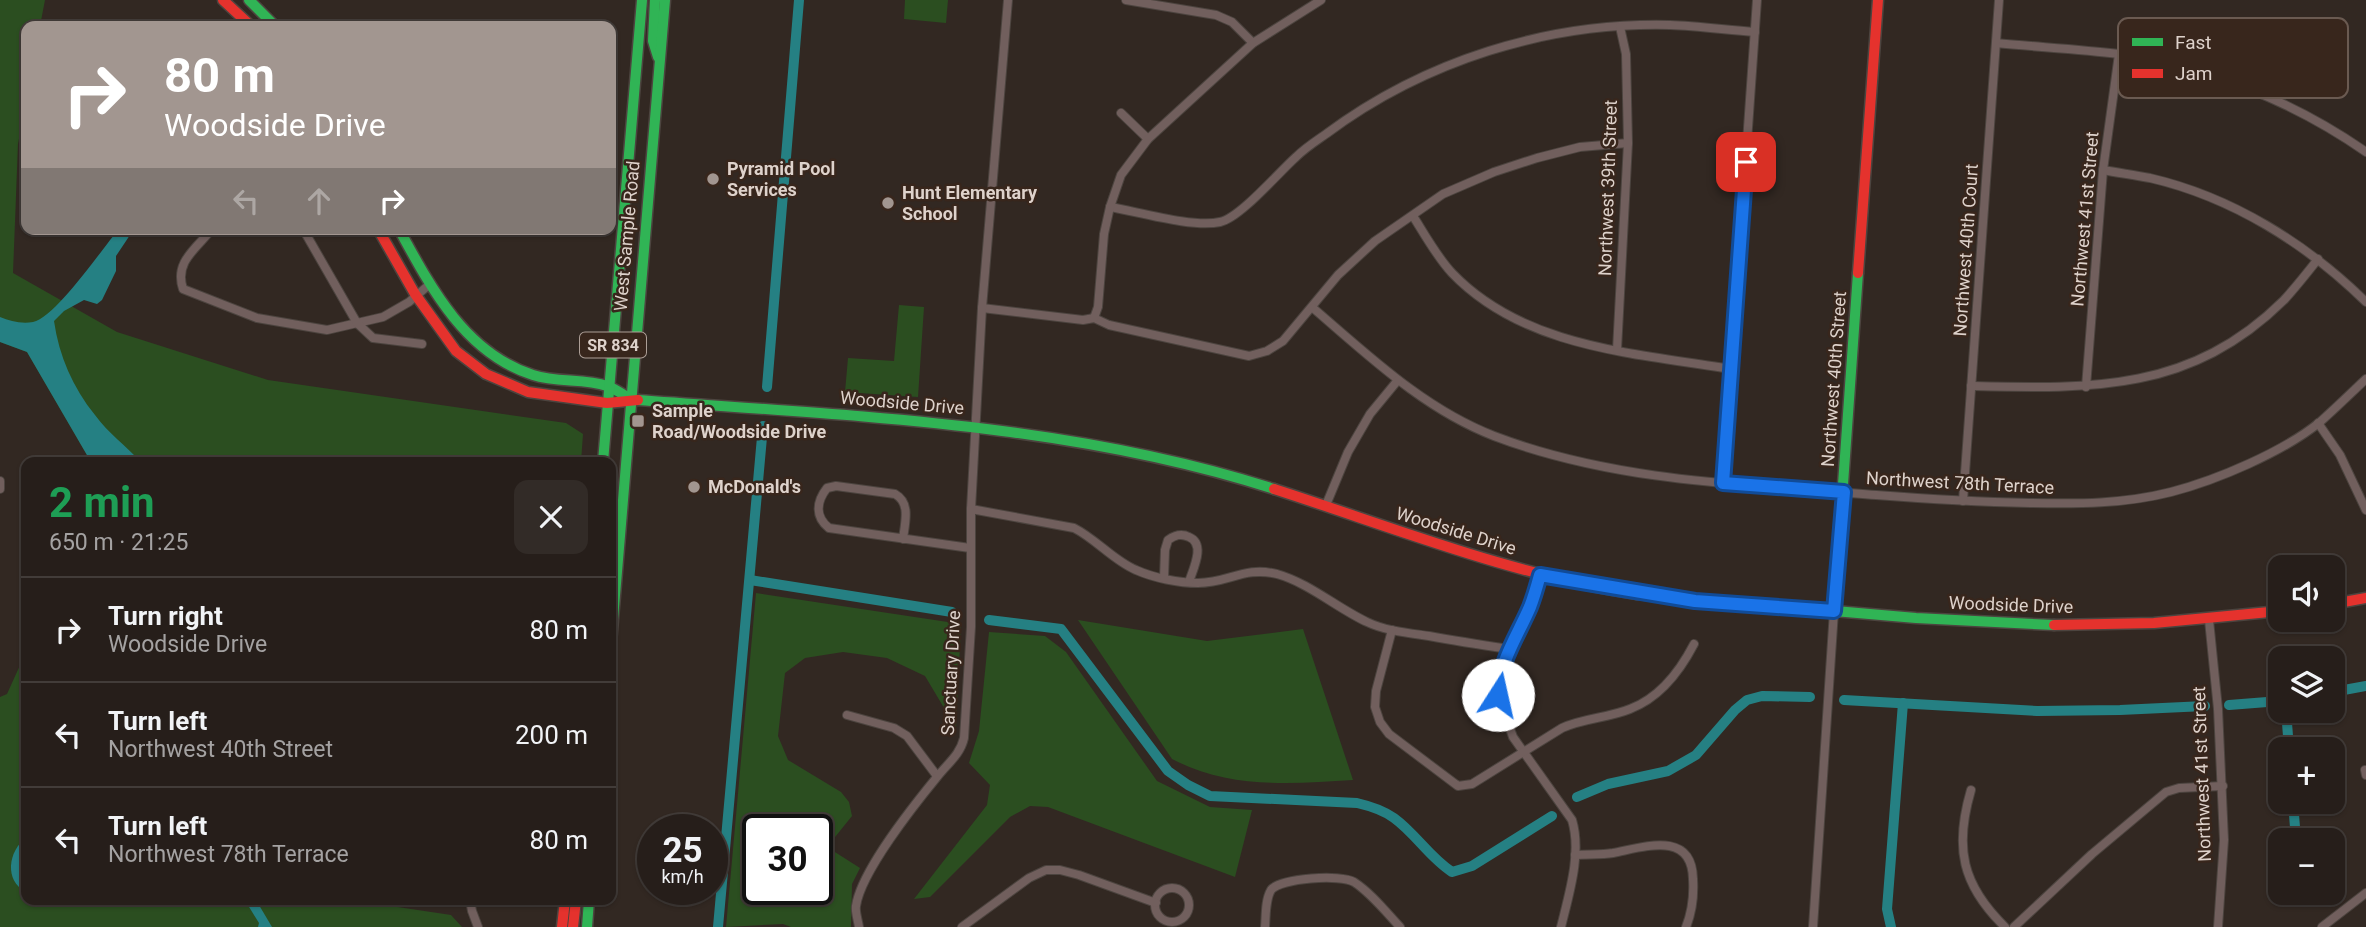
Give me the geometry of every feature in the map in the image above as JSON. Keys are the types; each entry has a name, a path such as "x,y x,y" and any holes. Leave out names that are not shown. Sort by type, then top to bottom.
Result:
{"street":[{"path":"223,0 246,21"},
{"path":"249,0 270,21"},
{"name":"West Sample Road","path":"603,457 642,0"},
{"path":"655,0 653,41 660,61"},
{"name":"West Sample Road","path":"616,582 665,0"},
{"name":"Sanctuary Drive","path":"859,927 855,908 861,887 874,863 937,776 961,750 964,738 971,626 971,509 982,308 1008,0"},
{"path":"1126,0 1216,15 1232,22 1252,43"},
{"path":"1094,318 1098,307 1104,234 1121,175 1148,139 1252,43 1321,0"},
{"path":"1723,483 1757,0"},
{"name":"Northwest 40th Street","path":"1813,927 1878,0"},
{"name":"Northwest 40th Court","path":"1962,501 1999,0"},
{"path":"1110,207 1204,224 1223,222 1237,213 1298,155 1350,116 1392,91 1448,65 1510,44 1562,33 1620,27 1670,25 1755,32"},
{"name":"Northwest 39th Street","path":"1617,350 1628,143 1626,54 1620,27"},
{"path":"1996,43 2118,54"},
{"name":"Northwest 41st Street","path":"2086,387 2103,170 2118,61"},
{"path":"2266,98 2333,131 2366,152"},
{"path":"1121,113 1148,139"},
{"path":"982,308 1083,320 1094,318 1109,324 1249,356 1267,351 1283,341 1338,275 1366,249 1443,194 1494,172 1537,158 1580,147 1628,143"},
{"path":"2103,170 2152,178 2209,197 2260,222 2318,259 2366,302"},
{"path":"1413,216 1451,272 1497,310 1530,327 1576,342 1731,369"},
{"path":"207,235 183,264 179,275 183,289 257,318 327,331 383,317 430,284"},
{"path":"306,235 357,323 373,338 422,344"},
{"path":"381,235 416,296 456,351 486,374 527,393 607,404 631,399"},
{"path":"402,235 430,284 469,338 495,358 533,375 609,387 631,399"},
{"path":"1971,386 2086,387 2137,380 2163,373 2202,358 2245,332 2283,300 2318,259"},
{"name":"Northwest 78th Terrace","path":"1313,308 1398,380 1444,412 1493,435 1536,449 1612,467 1723,483 1962,501 2076,504 2126,502 2161,494 2222,475 2269,453 2318,423 2366,379"},
{"path":"1326,505 1348,452 1370,414 1398,380"},
{"name":"Woodside Drive","path":"631,399 975,428 1069,440 1160,457 1250,481 1458,551 1540,575 1695,601 1951,621 2069,625 2209,620 2268,613"},
{"path":"2318,423 2340,455 2366,510"},
{"path":"0,481 0,489"},
{"path":"903,539 906,507 903,498 895,494 836,486 827,488 820,496 818,513 821,522 829,528 903,539 970,548"},
{"path":"971,509 1074,528 1134,569 1164,578 1189,582 1219,580 1241,572 1261,571 1298,583 1369,623 1392,630 1509,649"},
{"path":"1164,578 1168,540 1176,535 1184,535 1193,538 1198,545 1198,555 1189,582"},
{"path":"1540,575 1530,606 1499,676 1498,695 1513,737 1572,820 1577,836 1561,927"},
{"path":"2345,602 2366,598"},
{"name":"Northwest 41st Street","path":"2209,620 2224,840 2218,927"},
{"path":"1392,630 1375,699 1380,722 1389,734 1458,786 1472,784 1523,751 1578,721 1630,709 1647,700 1681,668 1694,645"},
{"path":"847,715 894,728 907,736 937,776"},
{"path":"2365,769 2366,775"},
{"path":"2014,927 2092,854 2166,792 2179,788 2222,786"},
{"path":"1971,790 1961,829 1964,864 1978,895 2005,927"},
{"path":"1575,855 1666,844 1679,848 1688,858 1693,871 1690,917 1686,927"},
{"path":"962,927 1029,878 1046,870 1079,875 1156,903"},
{"path":"1265,927 1272,888 1283,882 1339,877 1352,880 1361,887 1400,927"},
{"path":"1175,888 1184,893 1189,908 1184,918 1173,922 1162,919 1156,903 1164,890 1175,888"},
{"path":"2322,927 2366,893"},
{"path":"472,905 478,926"},
{"path":"562,927 564,905"},
{"path":"573,927 575,905"},
{"path":"586,927 588,905"}],"green space":[{"path":"0,0 45,0 41,21 21,21 21,128 18,144 13,273 117,332 268,380 566,423 583,434 581,457 88,457 27,352 0,342"},
{"path":"905,0 948,0 946,23 904,19"},
{"path":"899,305 924,307 918,397 845,392 848,358 894,361"},
{"path":"756,593 961,624 956,728 925,676 887,658 843,652 805,658 785,673 778,736 788,760 841,792 849,802 852,816 833,840 833,814 742,814 742,905 833,905 833,851 860,868 852,884 851,927 791,927 783,924 726,927"},
{"path":"1078,620 1207,641 1303,629 1353,780 1283,783 1238,780 1215,776 1172,759"},
{"path":"989,632 1045,636 1066,652 1157,781 1210,807 1252,810 1235,877 1048,807 1030,806 1010,817 930,897 914,899 987,805 990,785 969,763 979,731"},
{"path":"21,663 21,905 384,905 451,915 462,927 0,927 0,697 7,694"}],"water":[{"path":"114,235 130,235 116,256 116,271 102,300 97,304 84,300 64,311 54,321 63,359 80,394 106,428 136,457 88,457 27,352 0,342 0,317 24,323 33,322 54,308"},
{"path":"20,844 21,888 14,881 11,866 15,850"},
{"path":"248,905 259,905 272,927 258,927 259,923"}],"waterway":[{"path":"767,387 799,0"},
{"path":"718,927 763,426"},
{"path":"750,580 952,612"},
{"path":"989,620 1061,629 1168,771 1210,796 1357,803 1372,807 1402,824 1452,872 1472,866 1552,816"},
{"path":"2345,690 2366,686"},
{"path":"1577,797 1608,784 1668,771 1696,755 1747,700 1762,696 1810,697"},
{"path":"1844,700 2037,711 2205,706"},
{"path":"2229,705 2268,702"},
{"path":"1891,927 1887,909 1903,703"},
{"path":"2287,723 2288,737"},
{"path":"2294,814 2295,828"}],"traffic: fast":[{"path":"249,0 270,21"},
{"path":"603,457 642,0"},
{"path":"655,0 653,41 658,57"},
{"path":"616,583 665,0"},
{"path":"402,235 452,316 488,351 509,365 533,375 598,384 610,387 631,399"},
{"path":"1834,611 1858,273"},
{"path":"638,400 879,418 1039,436 1197,467 1274,489"},
{"path":"1637,594 1916,618 2054,625"},
{"path":"587,927 589,905"}],"traffic: jam":[{"path":"223,0 246,21"},
{"path":"1858,273 1878,0"},
{"path":"381,235 415,294 456,351 486,374 528,392 607,403 638,400"},
{"path":"1274,489 1499,563 1590,586 1637,594"},
{"path":"2345,602 2366,598"},
{"path":"2054,625 2154,623 2268,612"},
{"path":"562,927 564,905"},
{"path":"573,927 575,905"}],"place":[{"name":"Pyramid Pool Services","path":"713,179"},
{"name":"Hunt Elementary School","path":"888,203"},
{"name":"Sample Road/Woodside Drive","path":"638,421"},
{"name":"McDonald's","path":"694,487"}],"route":[{"path":"1498,695 1499,676 1530,606 1540,575 1695,601 1834,611 1844,492 1723,483 1746,162"}]}
